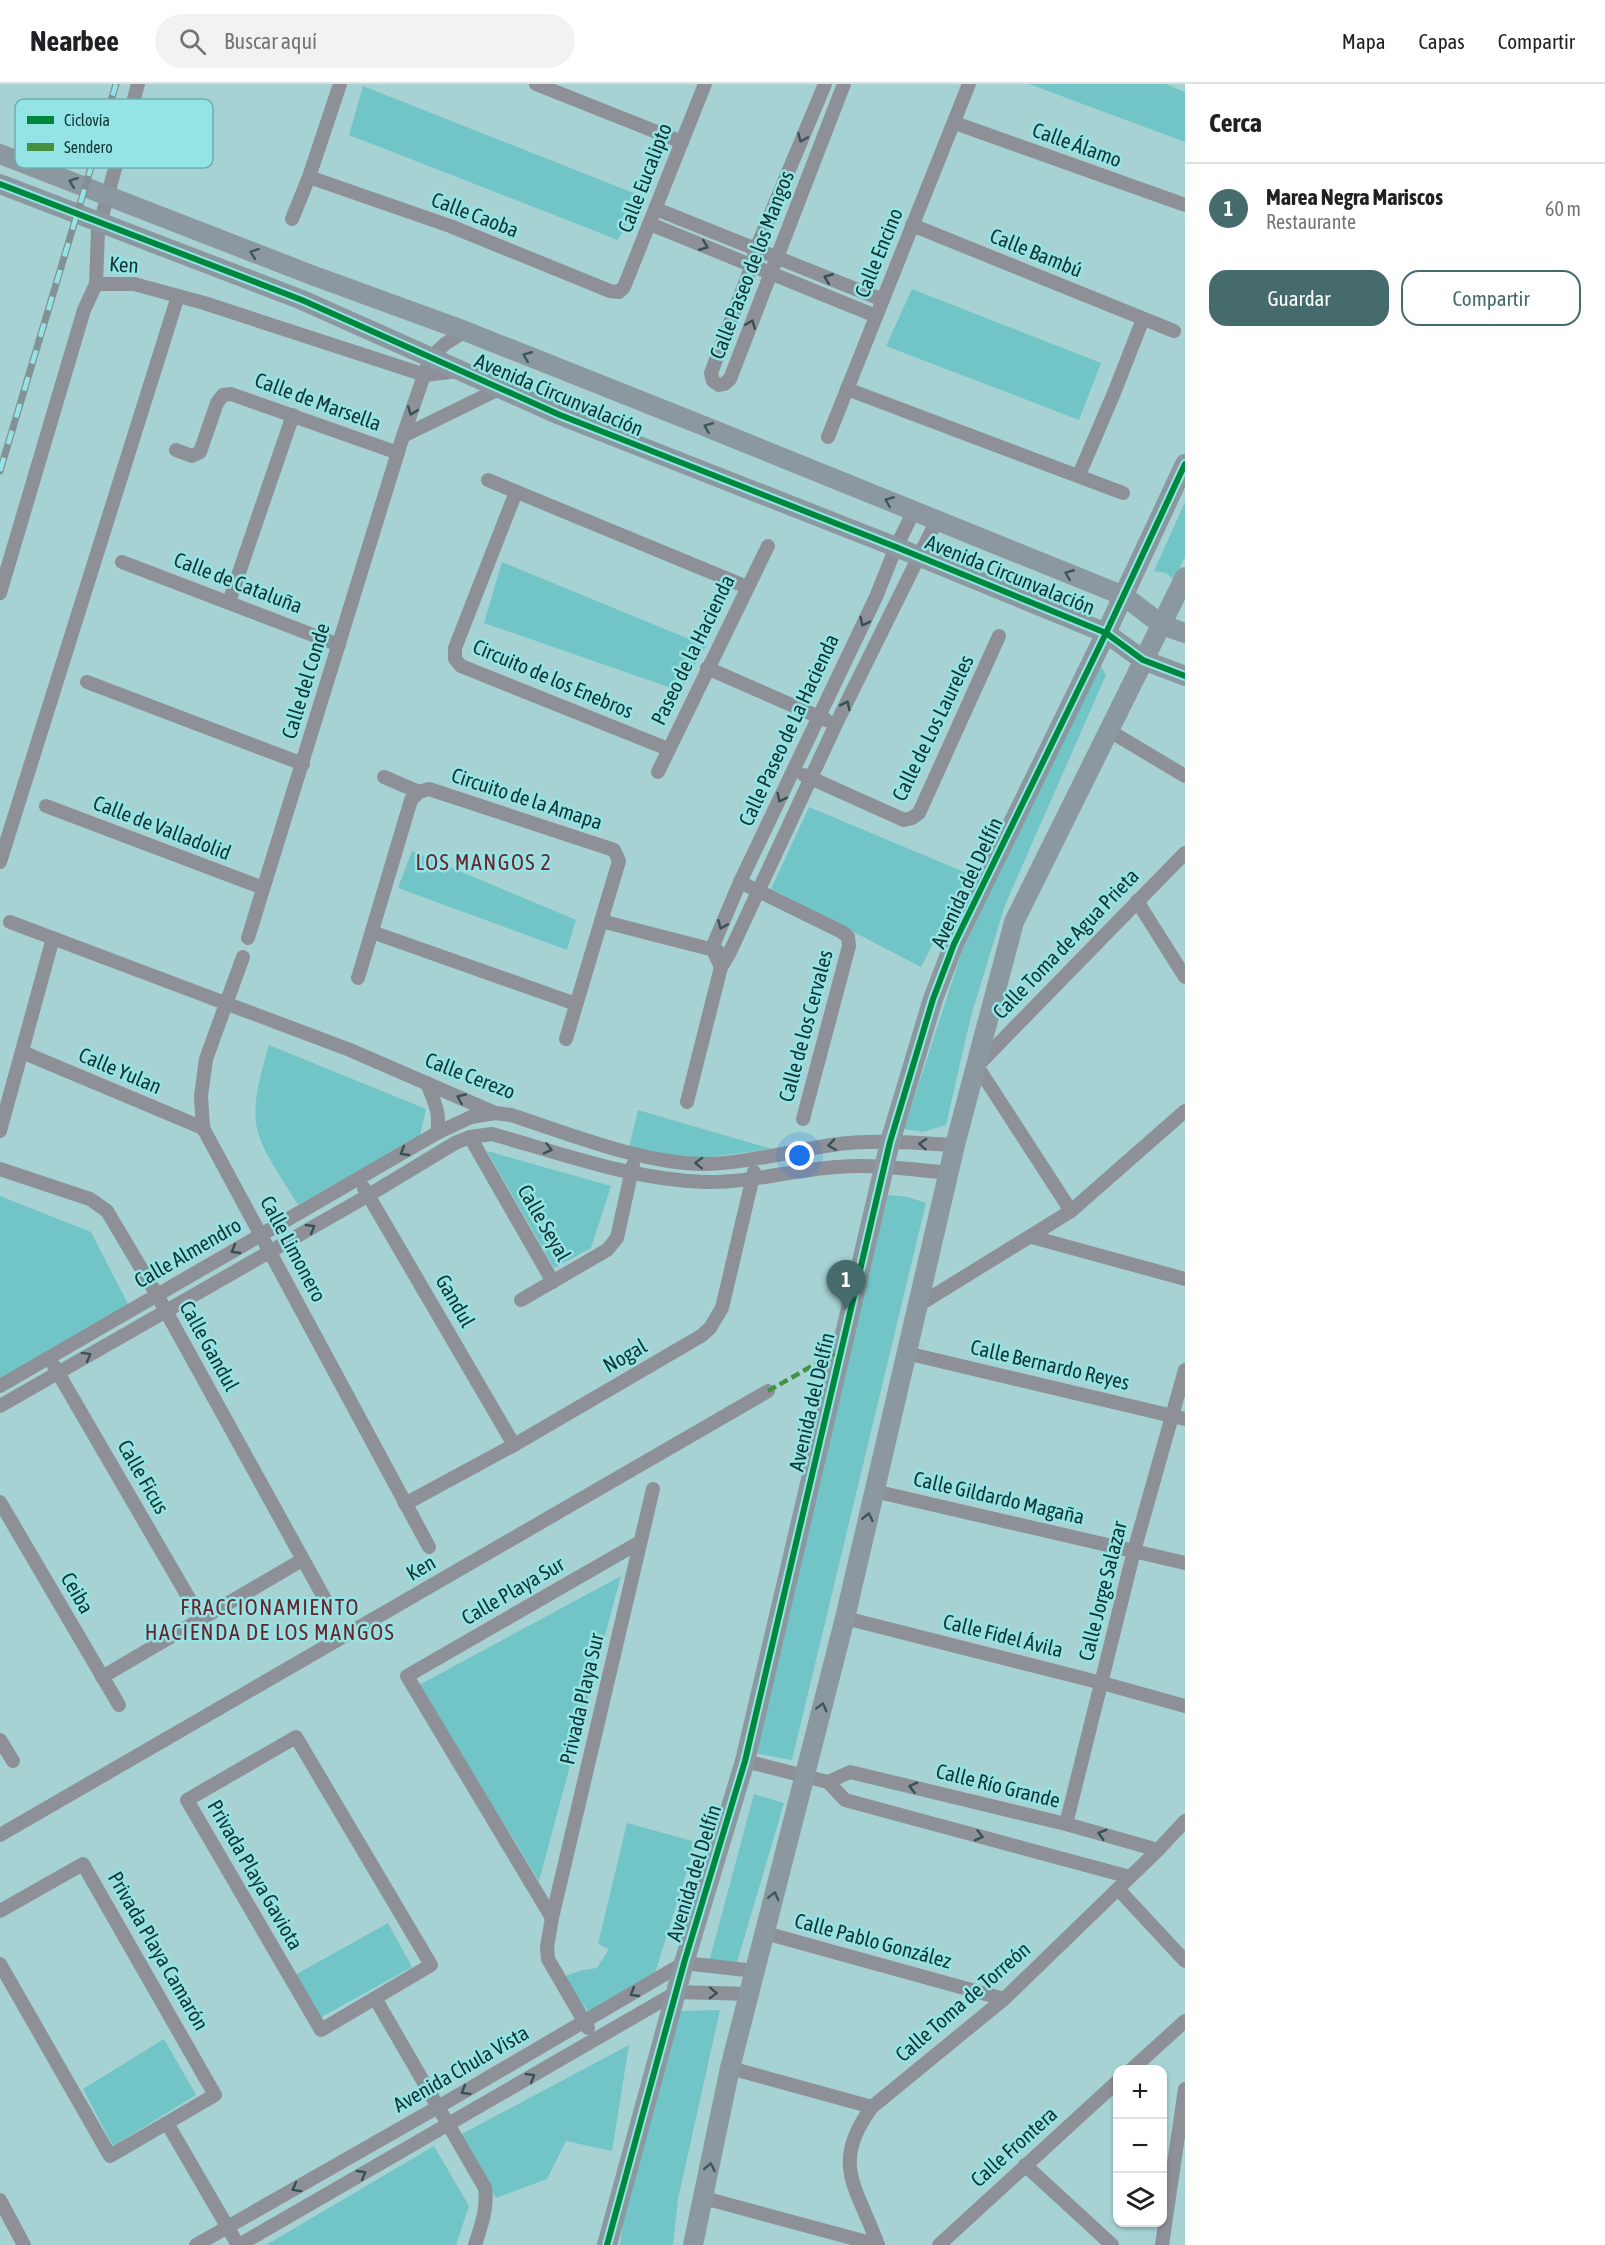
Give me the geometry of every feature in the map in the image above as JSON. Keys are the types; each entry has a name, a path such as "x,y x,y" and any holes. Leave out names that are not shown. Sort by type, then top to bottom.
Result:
{"street":[{"path":"134,99 138,84"},
{"path":"292,219 309,177 340,84"},
{"path":"536,84 682,142"},
{"name":"Calle Eucalipto","path":"624,287 705,84"},
{"name":"Calle Paseo de los Mangos","path":"825,84 756,249 711,373 713,381 719,386 730,378 844,84"},
{"name":"Calle Encino","path":"828,437 969,84"},
{"name":"Calle Álamo","path":"955,123 1185,205"},
{"name":"Avenida Circunvalación","path":"0,154 15,160"},
{"name":"Avenida Circunvalación","path":"36,168 309,274 465,331 937,520 1124,596 1162,624 1185,633"},
{"path":"96,284 98,231 115,168"},
{"name":"Calle Caoba","path":"309,177 450,226 610,291 619,292 624,287"},
{"name":"Avenida Circunvalación","path":"0,184 355,322 428,367 459,371 560,415 920,556 1106,633 1143,660 1185,676"},
{"path":"656,208 883,300"},
{"path":"650,224 876,316"},
{"name":"Calle Bambú","path":"912,225 1174,331"},
{"name":"Ken","path":"0,593 84,310 96,284 134,284 428,367"},
{"path":"0,862 178,296"},
{"path":"1078,475 1143,319"},
{"name":"Avenida Circunvalación","path":"428,367 445,344 465,331"},
{"path":"403,436 428,367"},
{"path":"403,436 499,389"},
{"path":"847,389 1123,493"},
{"name":"Calle de Marsella","path":"176,450 192,456 200,452 217,403 223,395 231,394 398,453"},
{"path":"230,602 293,415"},
{"name":"Calle del Conde","path":"248,938 403,436"},
{"name":"Avenida del Delfín","path":"608,2245 684,1963 745,1761 890,1142 933,999 954,944 1124,596 1185,464"},
{"path":"488,480 747,587"},
{"name":"Circuito de los Enebros","path":"516,492 455,648 455,659 461,666 668,749"},
{"name":"Calle Paseo de La Hacienda","path":"712,948 740,882 876,597 896,547 914,511"},
{"name":"Calle Paseo de La Hacienda","path":"687,1102 721,967 759,891 836,724 937,520"},
{"name":"Paseo de la Hacienda","path":"658,772 768,546"},
{"name":"Calle de Cataluña","path":"122,562 339,645"},
{"path":"693,2245 730,2068 845,1618 955,1145 1014,922 1185,577"},
{"path":"876,597 895,605"},
{"name":"Calle de Los Laureles","path":"794,771 904,820 912,818 919,813 999,636"},
{"path":"707,668 836,724"},
{"path":"87,682 303,764"},
{"path":"1108,730 1185,776"},
{"path":"384,777 419,792"},
{"name":"Circuito de la Amapa","path":"358,978 411,800 419,792 429,789 614,850 619,861 601,921"},
{"name":"Calle de Valladolid","path":"46,806 263,888"},
{"name":"Calle Toma de Agua Prieta","path":"977,1066 1185,853"},
{"path":"740,882 759,891"},
{"name":"Calle de los Cervales","path":"759,891 848,937 849,946 803,1119"},
{"path":"1137,901 1185,977"},
{"path":"566,1039 601,921 729,954"},
{"name":"Calle Cerezo","path":"10,922 350,1050 495,1113 511,1115 635,1154 705,1164 758,1158 832,1145 890,1142"},
{"path":"372,932 576,1004"},
{"path":"0,1131 53,938"},
{"path":"712,948 721,967"},
{"name":"Calle Limonero","path":"243,957 206,1059 201,1096 203,1128 429,1547"},
{"name":"Calle Yulan","path":"22,1052 203,1128"},
{"path":"977,1066 1071,1211"},
{"path":"427,1083 440,1120 437,1133"},
{"path":"917,1306 1071,1211 1185,1111"},
{"name":"Calle Almendro","path":"0,1386 437,1133 471,1117 495,1113"},
{"name":"Calle Almendro","path":"0,1406 271,1252 455,1143 470,1137 492,1134 632,1172"},
{"name":"Calle Seyal","path":"470,1137 553,1282 608,1250 617,1238 635,1154"},
{"path":"890,1142 955,1145"},
{"name":"Nogal","path":"405,1504 514,1445 710,1328 722,1308 758,1158"},
{"path":"632,1172 670,1180 707,1182 753,1180 833,1167 864,1165 949,1173"},
{"name":"Calle Gandul","path":"0,1169 90,1199 107,1211 157,1295 327,1603"},
{"name":"Gandul","path":"359,1179 514,1445"},
{"path":"1032,1237 1185,1279"},
{"path":"521,1300 553,1282"},
{"name":"Calle Bernardo Reyes","path":"906,1353 1178,1417"},
{"name":"Calle Ficus","path":"48,1358 59,1372 201,1618"},
{"name":"Calle Jorge Salazar","path":"1066,1824 1134,1551 1178,1417 1185,1370"},
{"name":"Ken","path":"0,1835 768,1391"},
{"name":"Privada Playa Sur","path":"595,2040 548,1959 547,1947 653,1489"},
{"name":"Calle Gildardo Magaña","path":"874,1491 1185,1563"},
{"name":"Ceiba","path":"0,1502 119,1705"},
{"name":"Calle Playa Sur","path":"552,1918 406,1676 640,1542"},
{"path":"102,1677 302,1560"},
{"name":"Calle Fidel Ávila","path":"845,1618 1185,1706"},
{"name":"Privada Playa Gaviota","path":"296,1737 431,1965 375,1998 321,2030 187,1800 296,1737"},
{"path":"0,1740 12,1761"},
{"path":"745,1761 828,1782 845,1800 1130,1877"},
{"name":"Calle Río Grande","path":"828,1782 850,1772 1066,1824 1158,1850"},
{"name":"Calle Toma de Torreón","path":"878,2245 851,2178 850,2154 858,2126 872,2108 1004,1999 1185,1821"},
{"name":"Privada Playa Camarón","path":"0,1911 83,1863 215,2095 110,2156 0,1964"},
{"path":"1118,1889 1185,1961"},
{"name":"Calle Pablo González","path":"765,1933 1004,1999"},
{"path":"684,1963 755,1971"},
{"name":"Avenida Chula Vista","path":"196,2245 684,1963"},
{"path":"677,1992 750,1994"},
{"name":"Avenida Chula Vista","path":"238,2245 677,1992"},
{"path":"375,1998 485,2188 485,2210 475,2245"},
{"path":"1137,2065 1185,2021"},
{"path":"730,2068 872,2108"},
{"name":"Calle Frontera","path":"939,2245 1113,2085"},
{"path":"1162,2245 1185,2089"},
{"path":"167,2123 238,2245"},
{"path":"1025,2164 1112,2245"},
{"path":"704,2198 878,2245"},
{"path":"0,2200 7,2222 24,2245"}],"shaded area":[{"path":"1029,84 1166,84 1185,92 1185,142"},
{"path":"363,86 641,196 618,240 349,135"},
{"path":"912,289 1101,363 1079,420 886,346"},
{"path":"1185,502 1185,557 1174,580 1166,573 1154,571"},
{"path":"502,562 706,646 680,691 484,623"},
{"path":"1099,663 1106,675 1005,905 971,1016 946,1125 923,1132 904,1129 962,951"},
{"path":"809,807 969,874 921,967 771,889"},
{"path":"412,851 576,920 567,950 398,888"},
{"path":"269,1045 426,1109 420,1136 298,1205 267,1154 256,1123 257,1093"},
{"path":"638,1110 772,1149 678,1161 629,1147"},
{"path":"487,1151 611,1186 591,1248 554,1268"},
{"path":"888,1195 908,1197 926,1203 792,1760 754,1753"},
{"path":"0,1196 91,1232 129,1306 0,1381"},
{"path":"621,1576 539,1881 419,1685"},
{"path":"754,1794 784,1803 736,1966 709,1962"},
{"path":"627,1823 696,1842 655,1973 589,2012 562,1977 597,1968 609,1949 598,1944"},
{"path":"388,1923 412,1967 318,2019 295,1975"},
{"path":"720,2010 678,2199 673,2245 620,2245 626,2193 679,2011"},
{"path":"164,2039 196,2095 113,2146 83,2089"},
{"path":"629,2045 612,2151 566,2141 547,2179 496,2198 458,2136"},
{"path":"434,2146 469,2206 456,2245 266,2245"}],"railway":[{"path":"112,99 116,84"},
{"path":"0,471 91,168"}],"marked path":[{"path":"768,1391 842,1349"}],"cycle path":[{"path":"0,184 302,300 560,415 896,547 1106,633 1143,660 1185,676"},
{"path":"607,2245 684,1963 745,1761 890,1142 933,999 954,944 1106,633 1185,464"}],"place":[{"name":"Marea Negra Mariscos","path":"846,1310"}],"district":[{"name":"LOS MANGOS 2","path":"484,862"},
{"name":"FRACCIONAMIENTO HACIENDA DE LOS MANGOS","path":"270,1620"}]}
